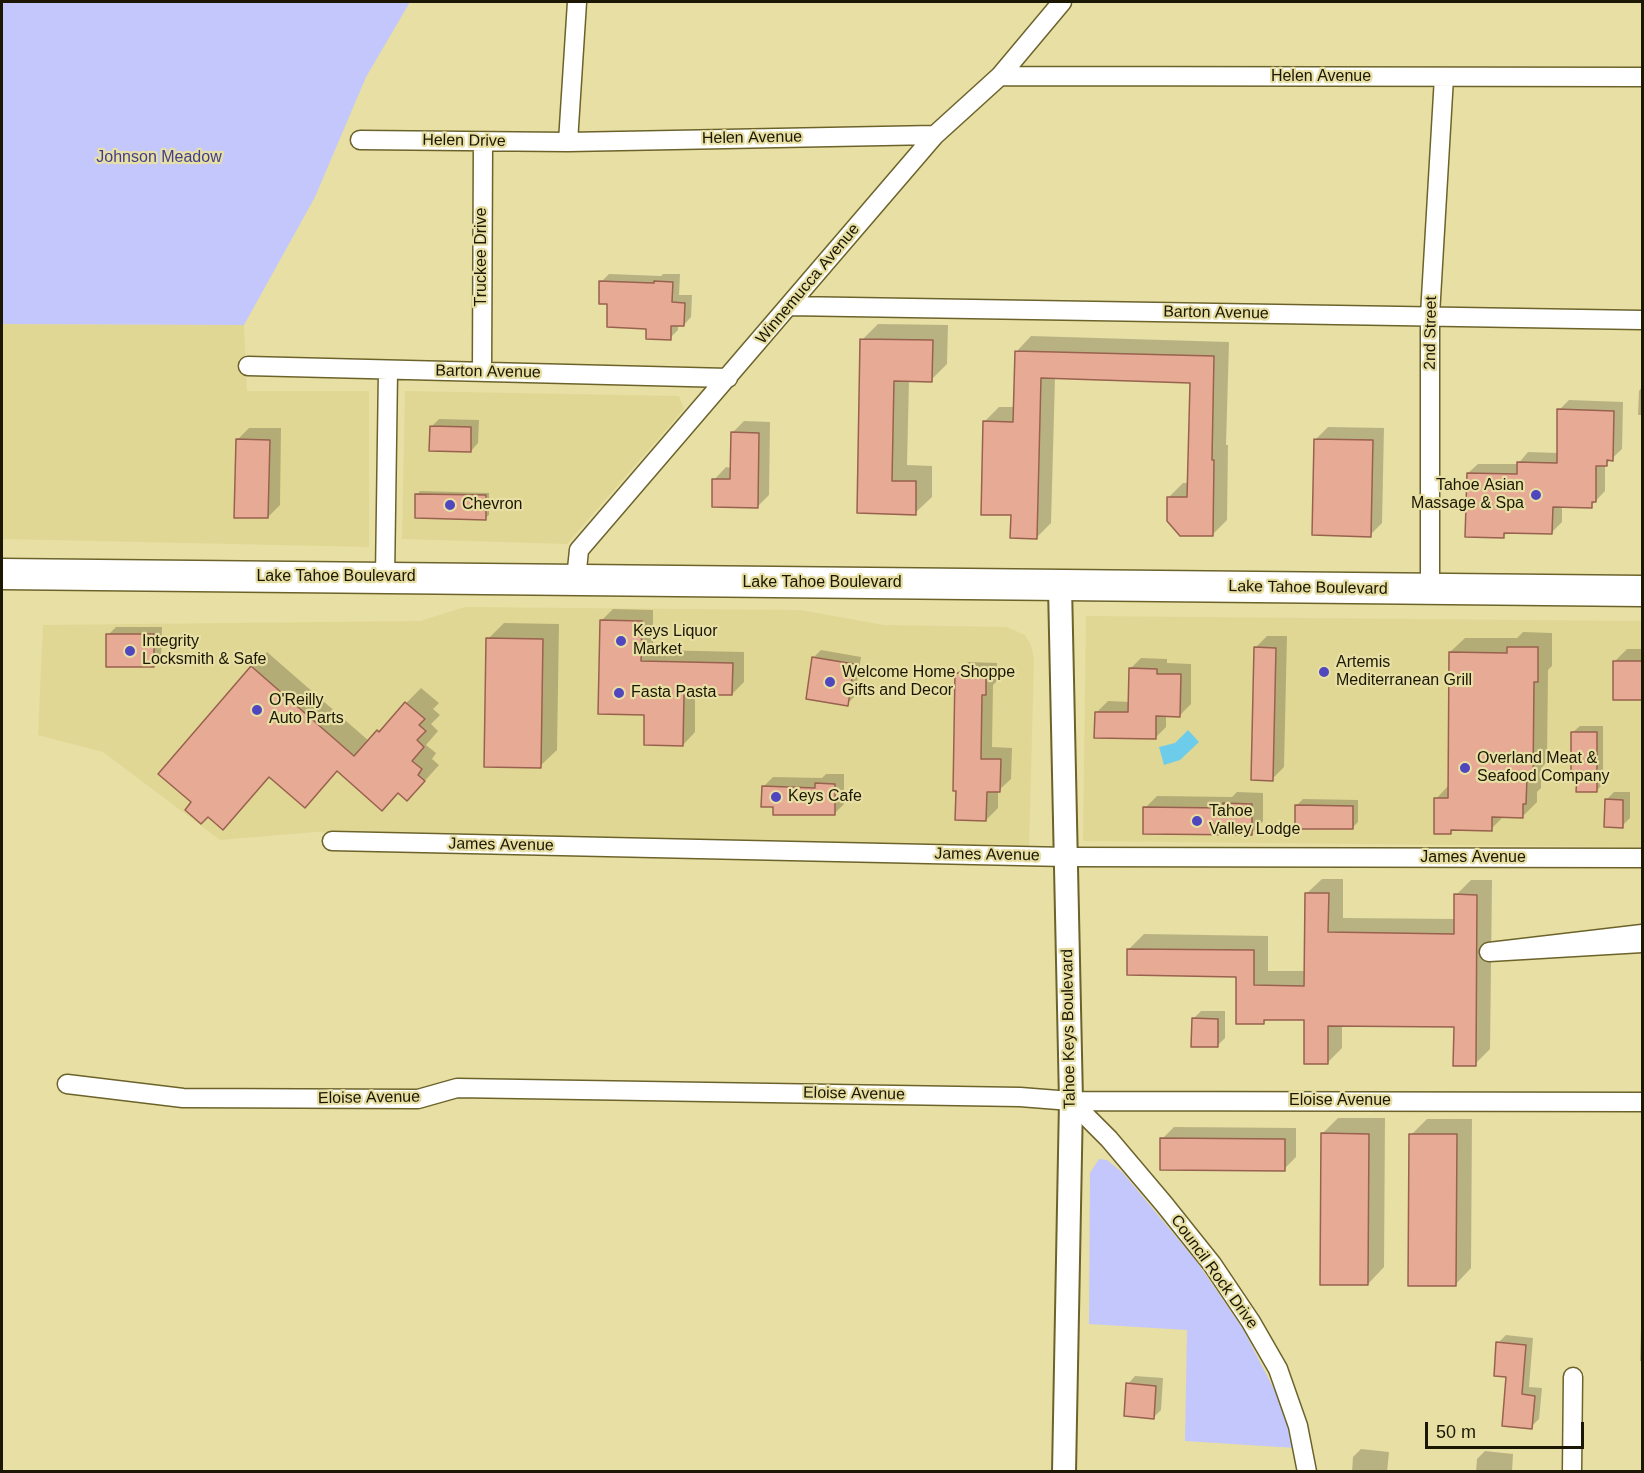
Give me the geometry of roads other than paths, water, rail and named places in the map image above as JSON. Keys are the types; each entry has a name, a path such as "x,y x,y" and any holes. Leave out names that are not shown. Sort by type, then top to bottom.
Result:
{"highway":[{"name":"Lake Tahoe Boulevard","path":"2,574 1642,591"}],"street":[{"path":"568,142 577,2"},
{"name":"Winnemucca Avenue","path":"576,579 579,550 935,135 1000,76 1062,2"},
{"name":"Helen Avenue","path":"1000,76 1642,77"},
{"name":"2nd Street","path":"1430,589 1430,315 1444,77"},
{"name":"Helen Avenue","path":"568,142 935,135"},
{"name":"Helen Drive","path":"360,140 568,142"},
{"name":"Truckee Drive","path":"482,372 483,142"},
{"name":"Barton Avenue","path":"789,306 1642,320"},
{"name":"Barton Avenue","path":"248,366 728,378"},
{"path":"385,577 388,371"},
{"name":"Tahoe Keys Boulevard","path":"1060,586 1071,1101 1064,1472"},
{"name":"James Avenue","path":"332,842 1066,857 1642,858"},
{"path":"1642,934 1489,952 1642,943"},
{"name":"Eloise Avenue","path":"67,1084 183,1098 418,1099 457,1088 1020,1097 1071,1101 1642,1102"},
{"name":"Council Rock Drive","path":"1071,1101 1109,1139 1164,1204 1212,1264 1251,1322 1278,1369 1298,1426 1307,1472"},
{"path":"1572,1472 1573,1377"}],"place":[{"name":"Tahoe Asian Massage & Spa","path":"1536,495"},
{"name":"Chevron","path":"450,505"},
{"name":"Keys Liquor Market","path":"621,641"},
{"name":"Integrity Locksmith & Safe","path":"130,651"},
{"name":"Artemis Mediterranean Grill","path":"1324,672"},
{"name":"Welcome Home Shoppe Gifts and Decor","path":"830,682"},
{"name":"Fasta Pasta","path":"619,693"},
{"name":"O'Reilly Auto Parts","path":"257,710"},
{"name":"Overland Meat & Seafood Company","path":"1465,768"},
{"name":"Keys Cafe","path":"776,797"},
{"name":"Tahoe Valley Lodge","path":"1197,821"}],"park label":[{"name":"Johnson Meadow","path":"159,158"}]}
